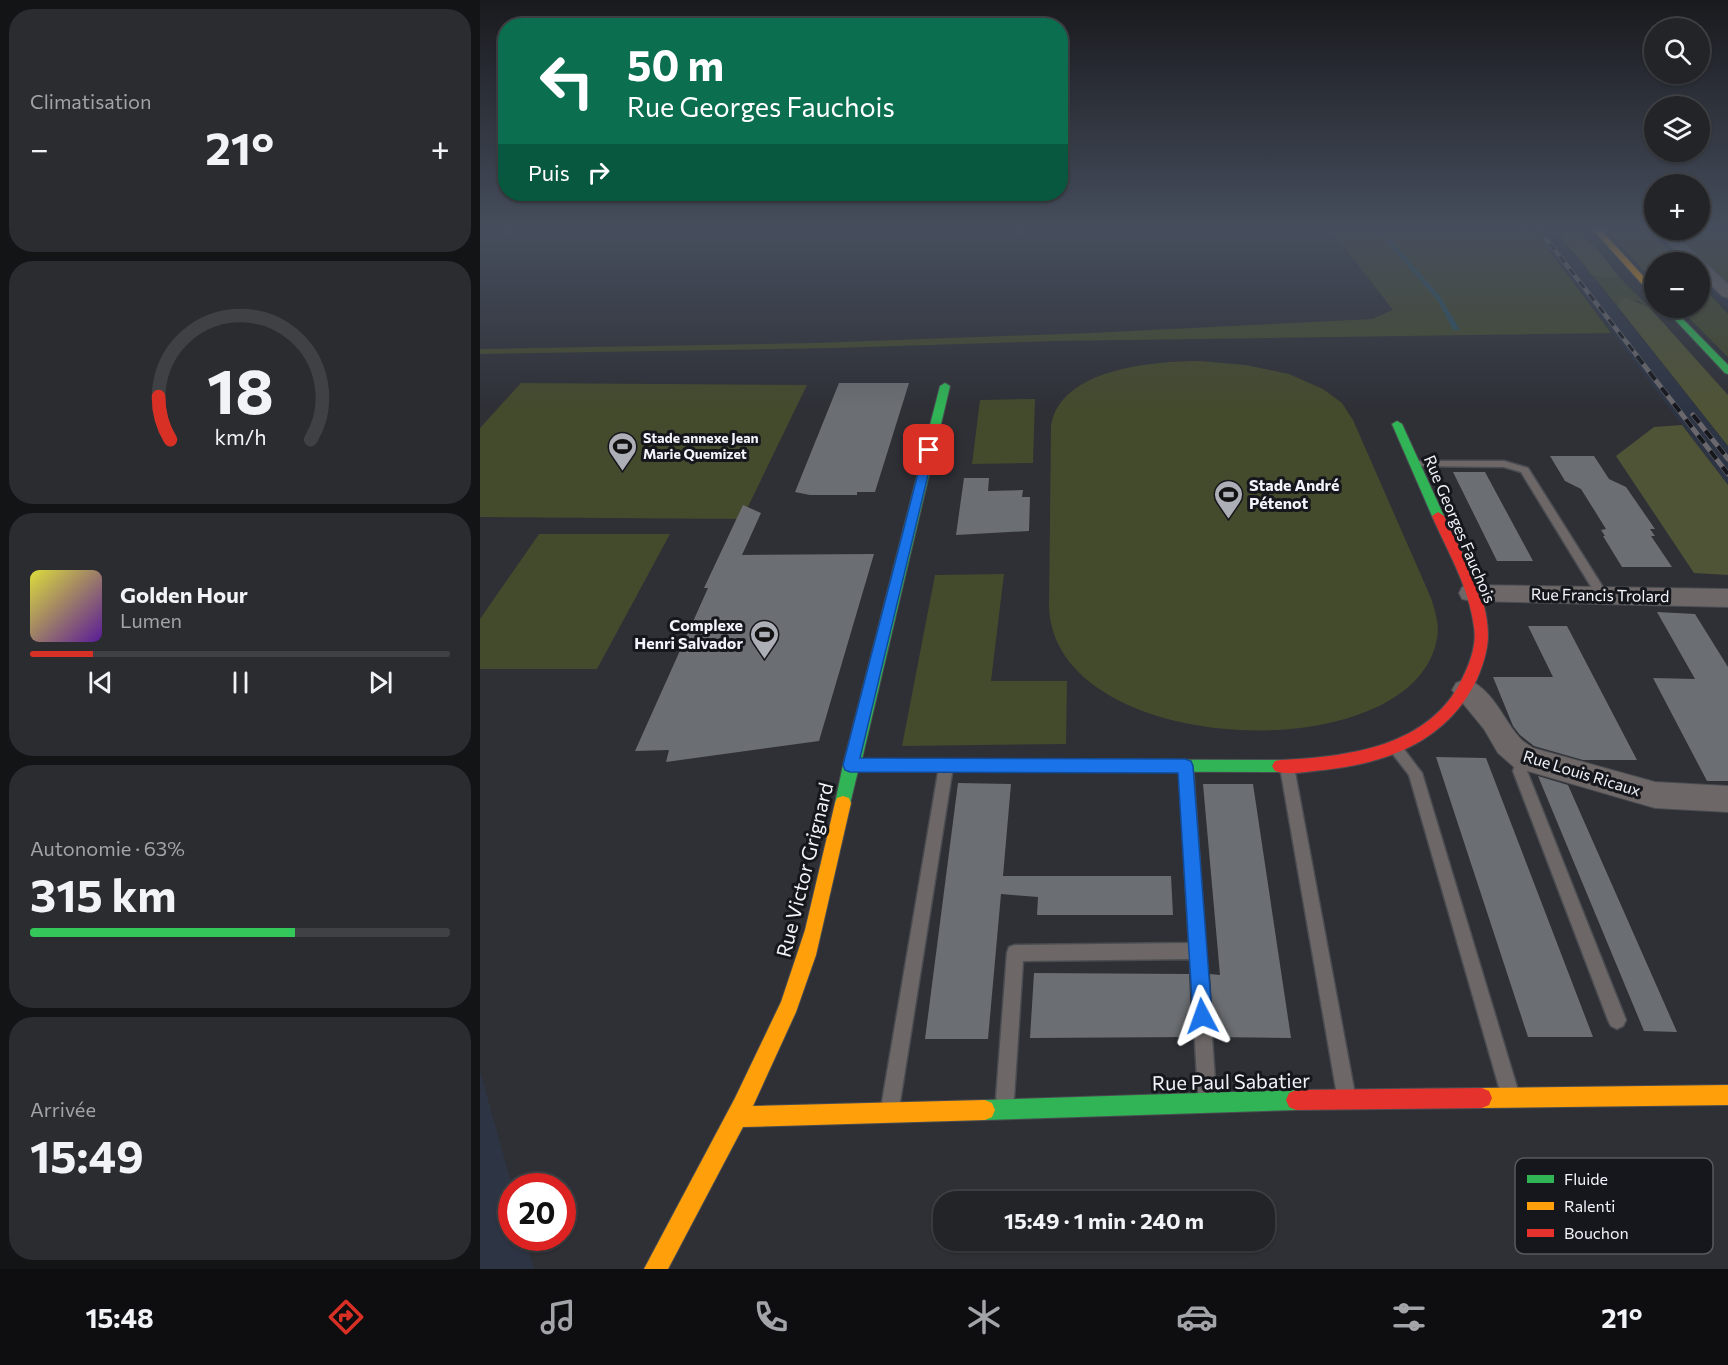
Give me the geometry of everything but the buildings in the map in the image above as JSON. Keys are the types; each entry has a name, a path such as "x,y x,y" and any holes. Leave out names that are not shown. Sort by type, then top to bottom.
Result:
{"street":[{"path":"1677,318 1726,370"},
{"name":"Rue Victor Grignard","path":"656,1269 780,1028 806,956 818,914 850,765 945,386"},
{"name":"Rue Georges Fauchois","path":"850,765 1316,766 1359,760 1395,748 1424,734 1437,724 1466,690 1476,666 1481,627 1471,593 1397,424"},
{"name":"Rue Francis Trolard","path":"1471,593 1728,598"},
{"name":"Rue Louis Ricaux","path":"1466,690 1494,721 1508,746 1524,758 1655,795 1728,799"},
{"name":"Rue Paul Sabatier","path":"735,1117 1208,1102 1728,1095"}],"lane":[{"path":"1415,464 1504,464 1525,470 1602,595"},
{"path":"1395,748 1415,773 1511,1097"},
{"path":"1524,758 1520,771 1617,1020"},
{"path":"889,1112 946,766"},
{"path":"1185,766 1208,1102"},
{"path":"1287,767 1346,1099"},
{"path":"1005,1108 1015,953 1198,951"}],"shaded area":[{"path":"1429,290 1435,290 1440,296 1460,330 1453,330 1438,301"},
{"path":"1580,290 1603,290 1728,446 1728,485"},
{"path":"1710,290 1728,290 1728,309"},
{"path":"480,1071 508,1173 498,1173 498,1251 529,1251 534,1269 480,1269"}],"green space":[{"path":"1378,290 1579,290 1611,333 1056,341 834,348 480,354 480,349 815,343 1090,333 1372,319 1393,310"},
{"path":"1604,290 1632,290 1644,304 1638,301 1620,301 1618,307"},
{"path":"1710,295 1728,314 1728,357 1689,318 1710,318"},
{"path":"1626,298 1644,305 1644,318 1659,318 1728,395 1728,446 1618,307 1620,300"},
{"path":"1200,361 1246,365 1289,374 1323,389 1342,403 1353,420 1431,598 1438,628 1437,638 1415,681 1368,711 1307,727 1238,730 1169,719 1110,696 1067,658 1049,608 1051,426 1058,407 1072,391 1090,380 1112,372 1159,363"},
{"name":"Stade annexe Jean Marie Quemizet","path":"521,383 807,385 742,519 480,517 480,428"},
{"path":"1035,399 1033,463 972,464 980,400"},
{"path":"1682,425 1728,485 1728,575 1694,573 1616,456 1654,427"},
{"path":"539,534 670,534 597,669 480,669 480,619"},
{"path":"1004,574 991,681 1067,681 1066,744 902,746 935,575"}],"railway":[{"path":"1586,290 1638,357"},
{"path":"1637,356 1728,474"},
{"path":"1693,415 1728,459"}],"traffic: fast":[{"path":"1678,318 1728,371"},
{"path":"843,803 945,386"},
{"path":"1397,424 1438,516"},
{"path":"851,765 1280,766"},
{"path":"985,1110 1296,1100"}],"traffic: slow":[{"path":"656,1269 743,1106 789,1005 814,930 843,803"},
{"path":"1482,1098 1728,1095"},
{"path":"735,1117 985,1110"}],"traffic: jam":[{"path":"1280,766 1338,762 1396,747 1421,734 1444,717 1462,695 1478,658 1481,627 1470,584 1438,516"},
{"path":"1296,1100 1482,1098"}],"place":[{"name":"Stade annexe Jean Marie Quemizet","path":"622,472"},
{"name":"Stade André Pétenot","path":"1228,520"},
{"name":"Complexe Henri Salvador","path":"764,660"}],"route":[{"path":"929,450 850,765 1185,766 1202,1016"}]}
